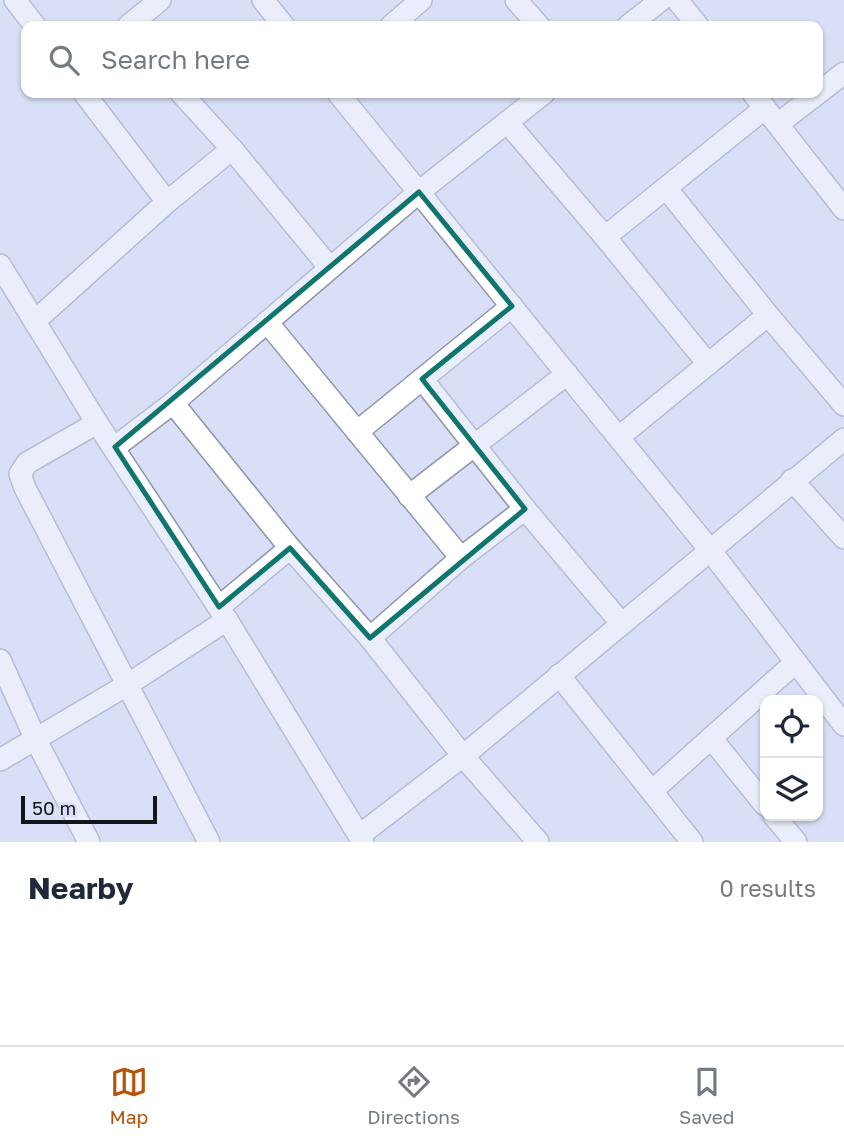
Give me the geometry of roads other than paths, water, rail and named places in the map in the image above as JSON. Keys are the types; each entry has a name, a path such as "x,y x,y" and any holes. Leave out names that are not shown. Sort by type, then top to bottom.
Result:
{"street":[{"path":"15,0 31,21"},
{"path":"134,21 160,0"},
{"path":"263,0 280,21"},
{"path":"516,0 535,21"},
{"path":"635,21 662,0"},
{"path":"677,0 694,21"},
{"path":"397,21 420,1"},
{"path":"823,82 844,73"},
{"path":"88,98 167,202"},
{"path":"186,98 232,149 330,268"},
{"path":"342,98 710,550 844,725"},
{"path":"114,447 173,403 419,192 538,98"},
{"path":"605,237 766,108 788,98"},
{"path":"766,108 844,209"},
{"path":"507,122 708,364"},
{"path":"36,320 167,202 232,149"},
{"path":"666,188 844,405"},
{"path":"0,265 97,423 223,613 362,838 844,439"},
{"path":"357,432 512,306"},
{"path":"618,437 768,315"},
{"path":"267,322 461,558"},
{"path":"409,496 567,374"},
{"path":"422,379 525,509 621,623"},
{"path":"173,403 290,548 370,638 463,756 538,842"},
{"path":"97,423 27,463 20,474 209,842"},
{"path":"792,480 844,538"},
{"path":"370,638 461,558 525,509"},
{"path":"0,760 127,685 223,613 290,548"},
{"path":"0,660 36,740 89,842"},
{"path":"652,791 796,662"},
{"path":"559,676 692,842"},
{"path":"711,738 760,798"},
{"path":"778,821 796,842"}]}
